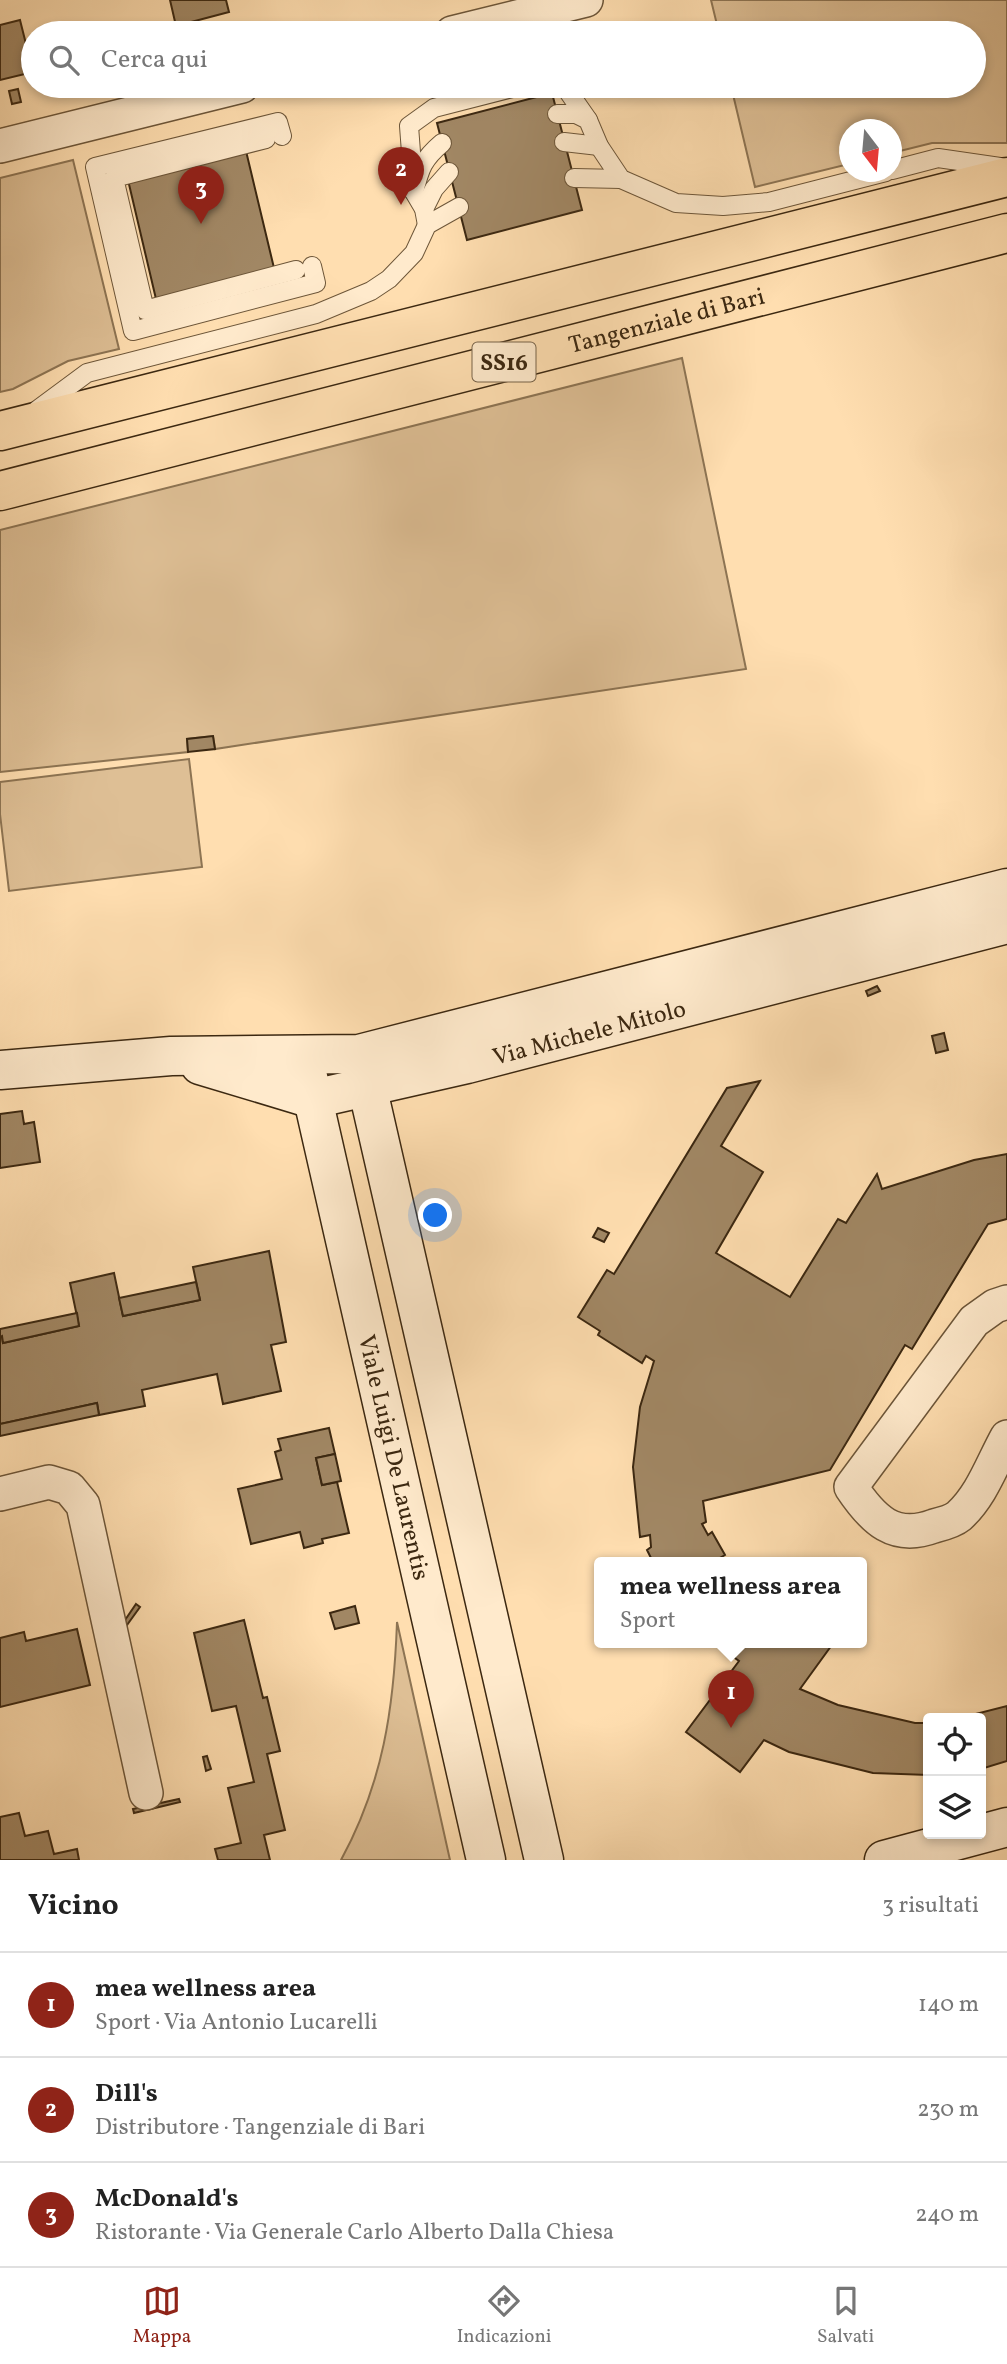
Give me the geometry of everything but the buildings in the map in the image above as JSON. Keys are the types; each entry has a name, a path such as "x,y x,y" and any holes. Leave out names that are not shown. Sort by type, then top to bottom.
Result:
{"highway":[{"name":"SS16","path":"7,429 1007,177"},
{"name":"Tangenziale di Bari","path":"0,492 1007,233"}],"street":[{"path":"501,21 586,0"},
{"path":"0,146 194,98"},
{"name":"Via Michele Mitolo","path":"171,1056 313,1100 363,1071 1007,888"},
{"name":"Via Michele Mitolo","path":"0,1070 171,1056 303,1054 363,1071 1007,924"},
{"name":"Viale Luigi De Laurentis","path":"303,1054 486,1860"},
{"path":"363,1071 544,1860"},
{"path":"1007,1301 974,1321 851,1487 865,1509 893,1530 917,1533 958,1518 982,1487 1007,1437"},
{"path":"0,1494 49,1482 69,1488 83,1505 146,1793"},
{"path":"884,1860 1007,1827"}],"lane":[{"path":"425,217 414,192 409,126 434,108 473,98"},
{"path":"572,98 621,179"},
{"path":"557,114 576,114 587,120"},
{"path":"274,138 278,122 95,167 133,331 316,283 304,268"},
{"path":"564,142 599,146"},
{"path":"414,192 420,169 428,155 442,143"},
{"path":"902,167 938,158 1007,168"},
{"path":"7,429 87,373 316,314 371,291 389,279 414,253 434,189 450,172"},
{"path":"573,178 621,179 676,203 723,206 769,202 847,182"},
{"path":"425,217 459,207"}],"shaded area":[{"path":"711,0 1007,0 1007,143 932,143 902,150 902,119 839,119 839,166 755,187 734,98 986,98 986,21 716,21"},
{"path":"73,160 119,349 68,361 13,389 0,392 0,178"},
{"path":"682,358 746,669 215,749 213,736 187,739 188,752 0,772 0,530"},
{"path":"189,759 202,867 9,891 0,814 0,782"},
{"path":"397,1622 450,1860 341,1860 367,1802 384,1744 393,1685"}],"place":[{"name":"Dill's","path":"401,205"},
{"name":"McDonald's","path":"201,224"},
{"name":"mea wellness area","path":"731,1728"}]}
